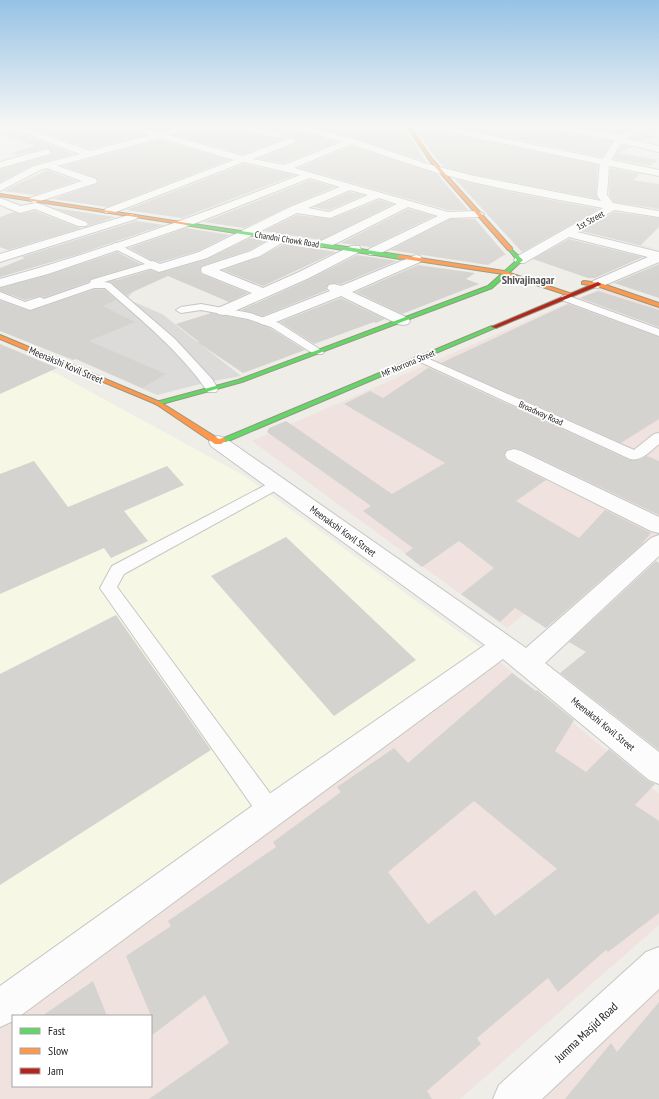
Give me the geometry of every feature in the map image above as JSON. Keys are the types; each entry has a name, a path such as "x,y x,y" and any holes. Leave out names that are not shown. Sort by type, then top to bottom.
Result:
{"street":[{"path":"0,188 20,176"},
{"path":"34,200 96,177 93,176"},
{"path":"109,211 202,176"},
{"path":"0,283 43,271 187,223 306,176"},
{"path":"313,176 448,215 478,214"},
{"path":"446,176 520,260 531,267"},
{"path":"467,176 524,190 659,214"},
{"path":"490,176 558,189 616,196"},
{"name":"1st Street","path":"520,260 608,209 609,205 602,195 602,176"},
{"path":"153,265 159,268 203,255 294,210 349,187"},
{"name":"Chandni Chowk Road","path":"0,195 416,258 504,273 569,296"},
{"path":"330,215 378,195"},
{"path":"252,198 266,202"},
{"path":"325,244 407,203"},
{"path":"3,205 20,210 36,206 82,224"},
{"path":"280,206 294,210 330,215 382,226"},
{"path":"5,257 136,215"},
{"path":"373,252 448,215"},
{"path":"396,229 409,233"},
{"path":"567,233 659,256"},
{"path":"263,293 207,270 249,256 270,246 281,238"},
{"path":"0,247 5,257 27,263 43,271"},
{"path":"224,311 304,275 355,249"},
{"path":"598,284 659,256"},
{"path":"266,321 342,291 416,258"},
{"path":"158,403 240,381 490,287 520,260"},
{"path":"304,275 403,320"},
{"path":"577,283 598,284 659,305"},
{"name":"MF Norrona Street","path":"218,442 598,284"},
{"name":"Meenakshi Kovil Street","path":"0,337 158,403 218,442 515,654 659,770"},
{"path":"514,455 659,526"},
{"path":"0,1008 270,812 515,654 659,543"},
{"name":"Jumma Masjid Road","path":"513,1099 659,965"}],"lane":[{"path":"116,246 153,265"},
{"path":"0,295 25,305 104,279 153,265"},
{"path":"30,308 93,285 107,285 171,342 208,382 212,389"},
{"path":"569,296 659,333"},
{"path":"181,310 202,307 266,321 318,352"},
{"name":"Broadway Road","path":"420,358 635,456 659,437"},
{"path":"270,812 108,588 118,570 277,484"}],"shaded area":[{"path":"113,278 134,290 127,299 162,314 241,376 208,382 157,395 0,325 0,294 25,305 61,290"},
{"path":"602,288 659,308 659,538 563,626 533,607 507,628 252,441"},
{"path":"0,349 58,374 243,475 481,648 0,990"},
{"path":"497,660 659,794 659,925 460,1099 0,1099 0,1024 12,1015 12,1087 152,1087 152,1015 12,1015"},
{"path":"659,980 659,1099 539,1099"}],"building":[{"path":"0,176 11,176 0,182"},
{"path":"34,176 64,176 77,181 34,195 4,191"},
{"path":"91,176 187,176 107,207 53,199 96,184 98,182 96,178"},
{"path":"212,176 292,176 182,218 126,210"},
{"path":"328,176 439,176 468,210 448,210"},
{"path":"482,176 597,176 596,195 598,199"},
{"path":"610,176 637,176 633,180 659,184 659,209 614,202 609,195"},
{"path":"455,179 520,194 599,209 522,252"},
{"path":"310,180 335,187 289,206 244,228 204,222"},
{"path":"350,192 364,195 329,210 313,207"},
{"path":"379,200 393,204 321,240 264,231 297,215 331,219"},
{"path":"54,208 115,217 89,226 90,224 87,221"},
{"path":"408,209 434,216 370,247 341,243"},
{"path":"35,211 82,228 8,250 0,247 0,217 14,212 20,214"},
{"path":"614,212 659,218 659,227 641,245 659,250 581,231"},
{"path":"450,219 475,219 506,255 488,265 390,250"},
{"path":"136,221 164,225 76,255 0,277 0,268 25,258 21,257"},
{"path":"186,228 230,235 198,251 160,262 151,260 129,248"},
{"path":"250,238 266,241 250,250 202,266 200,270 201,274 248,293 229,302 168,276 126,295 111,282 150,270 159,273 207,259"},
{"path":"569,239 643,257 595,278 588,278 533,259"},
{"path":"284,244 336,252 263,286 223,270 260,257"},
{"path":"117,252 141,264 91,279 89,282 44,297 40,296 25,300 0,291 0,288 48,275"},
{"path":"357,255 397,261 341,284 329,284 326,288 327,290 263,316 241,310 310,279"},
{"path":"659,264 659,298 614,283"},
{"path":"418,265 475,273 466,279 479,284 402,314 356,292"},
{"path":"94,290 104,290 116,300 103,306 135,322 89,341 166,374 142,388 76,359 73,360 0,331 0,301 30,311"},
{"path":"598,291 659,310 659,327 580,298"},
{"path":"341,298 385,319 314,344 280,322"},
{"path":"568,304 659,337 659,419 621,443 441,363"},
{"path":"211,313 248,320 270,328 305,350 243,373 197,342 199,342 176,324"},
{"path":"0,344 57,368 0,394"},
{"path":"428,368 629,460 639,460 647,456 659,461 659,515 522,450 514,448 506,450 504,456 506,460 546,480 516,501 579,538 605,510 651,533 641,545 546,628 515,608 500,622 461,594 494,568 459,541 422,567 405,554 413,548 363,511 371,506 267,432 269,428 286,421 392,494 445,463 344,404 370,391 383,398"},
{"path":"34,461 68,507 167,466 184,485 124,511 148,541 111,558 104,548 0,594 0,474"},
{"path":"286,537 416,660 334,716 211,576"},
{"path":"656,561 659,563 659,750 560,673 586,652 569,642"},
{"path":"116,615 211,750 0,885 0,674"},
{"path":"512,673 536,691 537,690 574,720 555,751 586,772 609,749 648,781 655,784 635,805 659,821 659,913 608,952 606,950 558,992 548,978 477,1038 481,1044 427,1091 432,1099 149,1099 229,1043 205,995 152,1035 152,1015 151,1015 126,956 171,926 168,921 276,847 273,842 341,792 337,787 394,748 408,763","holes":["474,801 557,869 495,916 475,890 428,924 388,872"]},
{"path":"93,981 107,1015 43,1015"},
{"path":"659,1002 659,1099 565,1099 611,1043 617,1052"}],"traffic: fast":[{"path":"187,224 400,257"},
{"path":"158,403 240,381 490,287 520,260 510,249"},
{"path":"223,440 494,327"}],"traffic: slow":[{"path":"445,176 510,249"},
{"path":"0,195 187,224"},
{"path":"400,257 504,273 572,295"},
{"path":"584,283 598,284 659,305"},
{"path":"0,337 158,403 218,442 223,440"}],"traffic: jam":[{"path":"494,327 598,284"}],"district":[{"name":"Shivajinagar","path":"528,279"}]}
